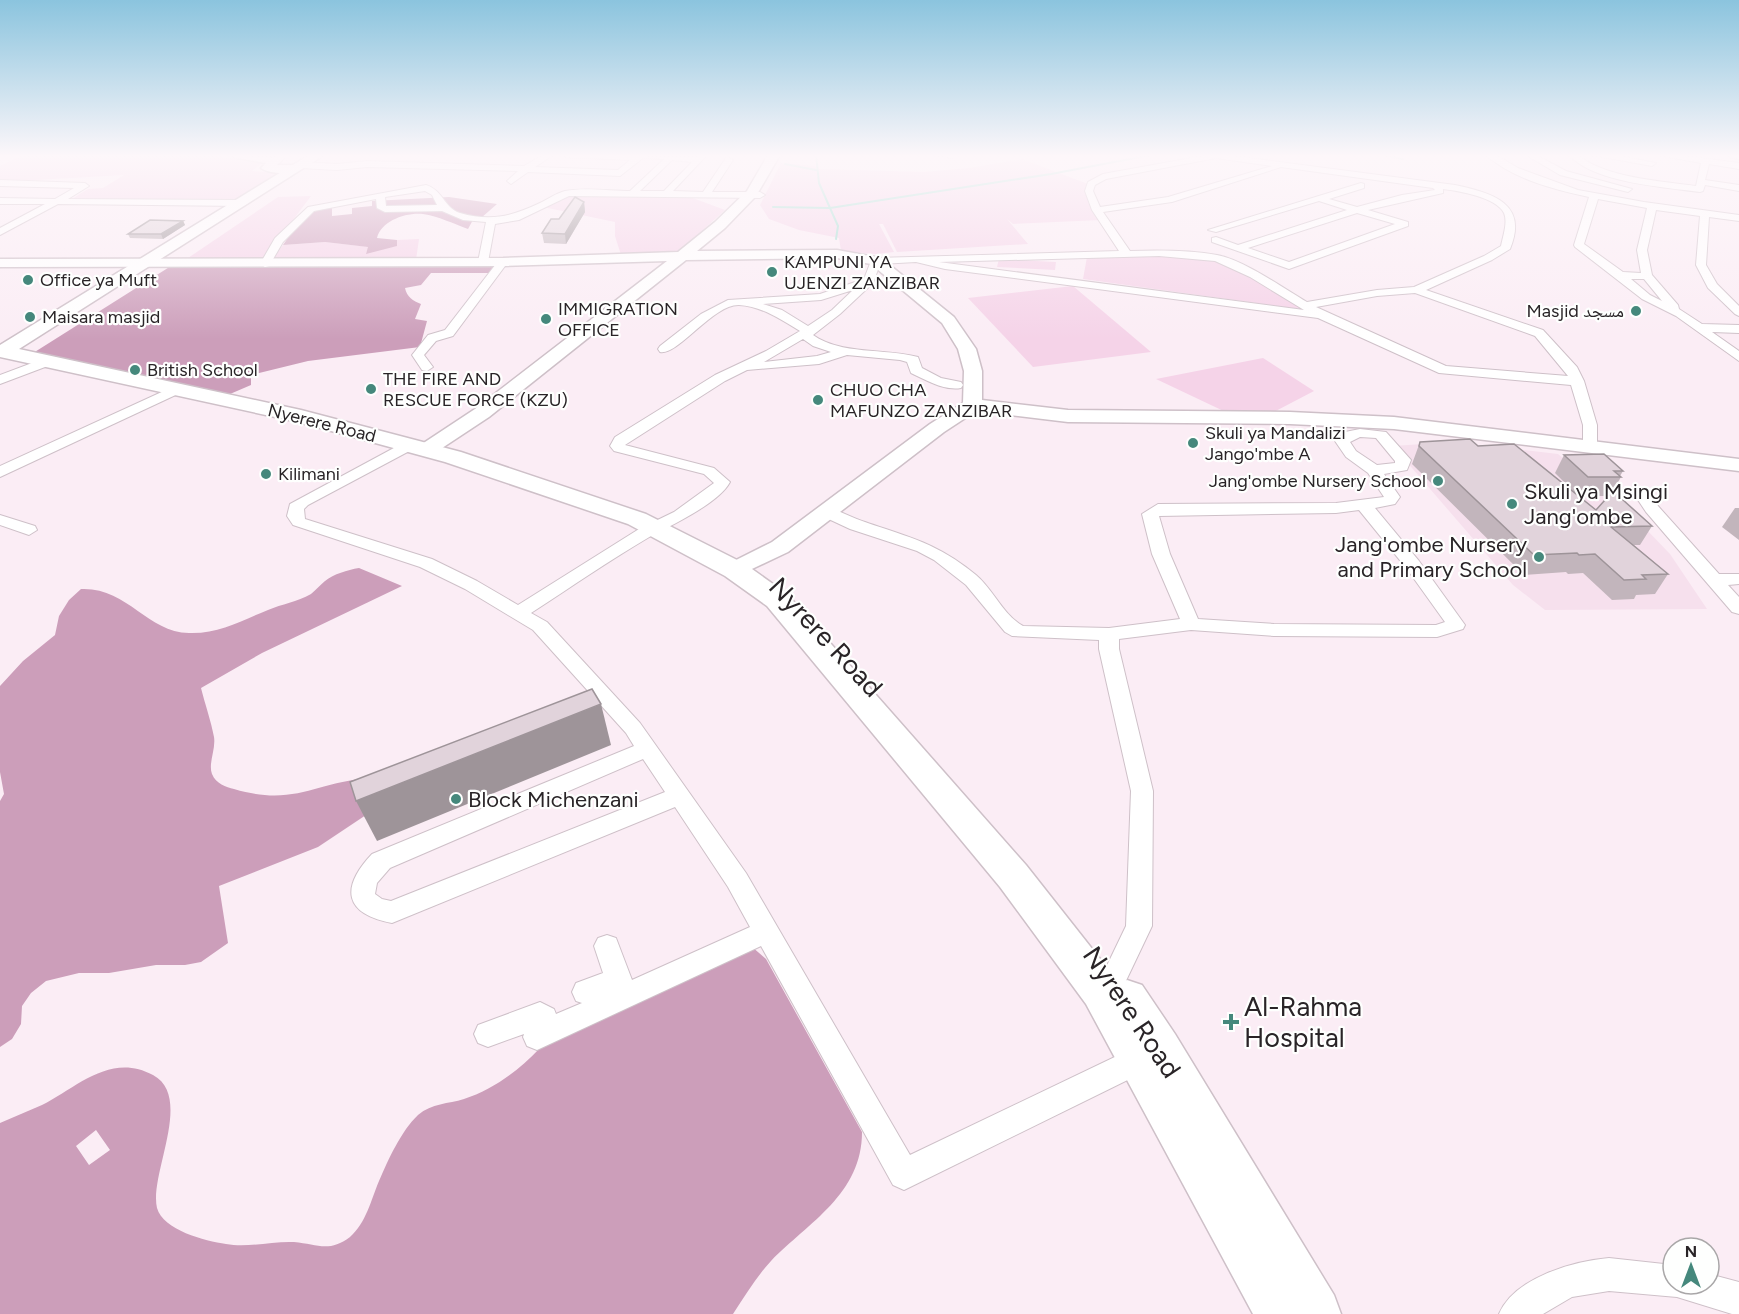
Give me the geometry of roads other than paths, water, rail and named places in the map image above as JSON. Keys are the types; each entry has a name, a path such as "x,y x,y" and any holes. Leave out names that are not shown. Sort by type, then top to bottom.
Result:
{"main road":[{"path":"8,352 221,216"},
{"path":"8,352 162,265 232,216"},
{"path":"453,457 474,433 689,255 732,216"},
{"path":"0,263 162,265 503,262 689,255 837,254 876,261 948,320 967,349 973,371 972,405"},
{"path":"418,447 464,426 616,314"},
{"name":"Nyerere Road","path":"8,352 301,416 418,447 653,523"},
{"path":"742,566 780,547 937,428 972,405 1068,416 1290,418 1394,423 1739,465"},
{"name":"Nyrere Road","path":"653,523 742,566 775,577 830,634 1020,859 1114,978 1282,1314"},
{"name":"Nyrere Road","path":"742,566 777,600 1013,876 1150,1054 1315,1314"}],"street":[{"path":"0,232 32,216"},
{"path":"265,264 279,240 303,216"},
{"path":"471,216 498,220 516,219 521,216"},
{"path":"1101,216 1126,254"},
{"path":"1266,216 1215,235 1238,248 1288,266"},
{"path":"1238,248 1336,216"},
{"path":"1254,275 1288,266 1405,224 1378,216"},
{"path":"1305,306 1377,293 1416,290 1488,258 1506,247 1510,216"},
{"path":"1589,216 1579,245 1646,297 1702,328 1739,357"},
{"path":"1649,216 1642,250 1647,276 1680,314"},
{"path":"1705,216 1701,265 1712,286 1739,312"},
{"path":"483,262 490,224 498,220"},
{"path":"518,613 653,523 720,486 688,476 678,464 619,448 618,443 625,435 720,378 770,354 808,331 849,301 869,281 876,261 1159,253 1217,258 1254,275 1320,315 1444,370 1577,381"},
{"path":"915,259 956,267 1320,315"},
{"path":"427,367 418,355 427,342 448,333 503,262"},
{"path":"1266,283 1275,277 1271,271"},
{"path":"1620,275 1647,276"},
{"path":"664,349 722,306 741,301 772,304 821,297 869,281"},
{"path":"1416,290 1539,333 1572,370 1577,381 1590,425 1590,448"},
{"path":"821,297 849,301"},
{"path":"1655,302 1669,302"},
{"path":"772,304 808,331"},
{"path":"1702,328 1739,329"},
{"path":"808,331 807,336 812,341 848,350 903,356 913,360 916,370 937,381 956,386"},
{"path":"742,367 819,360 848,350"},
{"path":"770,354 798,363"},
{"path":"0,380 48,361"},
{"path":"0,472 177,389"},
{"path":"418,447 302,502 296,507 295,516 299,522 426,563 471,585 540,626 633,728 737,880 903,1174 1150,1054"},
{"path":"1191,624 1161,554 1150,514 1158,508 1325,508 1389,501 1392,497 1374,470"},
{"path":"1642,494 1652,509 1739,608"},
{"path":"826,512 856,525 923,547 940,556 972,581 1012,628 1019,632 1109,634 1191,624 1274,630 1437,631 1456,625 1413,565 1363,504"},
{"path":"0,520 29,530"},
{"path":"1715,580 1739,579"},
{"path":"1109,634 1109,649 1142,791 1139,926 1114,978"},
{"path":"647,749 381,861 363,882 362,894 365,903 376,910 392,912 679,796"},
{"path":"488,1034 540,1015 544,1018 542,1035 622,988 766,932"},
{"path":"607,946 622,988"},
{"path":"586,992 622,988"},
{"path":"1516,1314 1552,1287 1587,1276 1627,1274 1661,1280"},
{"path":"1721,1294 1739,1299"}],"waterway":[{"path":"834,216 838,226 836,239"}],"place":[{"name":"KAMPUNI YA UJENZI ZANZIBAR","path":"772,272"},
{"name":"Office ya Muft","path":"28,280"},
{"name":"Masjid مسجد","path":"1636,311"},
{"name":"Maisara masjid","path":"30,317"},
{"name":"IMMIGRATION OFFICE","path":"546,319"},
{"name":"British School","path":"135,370"},
{"name":"THE FIRE AND RESCUE FORCE (KZU)","path":"371,389"},
{"name":"CHUO CHA MAFUNZO ZANZIBAR","path":"818,400"},
{"name":"Skuli ya Mandalizi Jango'mbe A","path":"1193,443"},
{"name":"Kilimani","path":"266,474"},
{"name":"Jang'ombe Nursery School","path":"1438,481"},
{"name":"Skuli ya Msingi Jang'ombe","path":"1512,504"},
{"name":"Jang'ombe Nursery and Primary School","path":"1539,557"},
{"name":"Block Michenzani","path":"456,799"},
{"name":"Al-Rahma Hospital","path":"1231,1022"}]}
